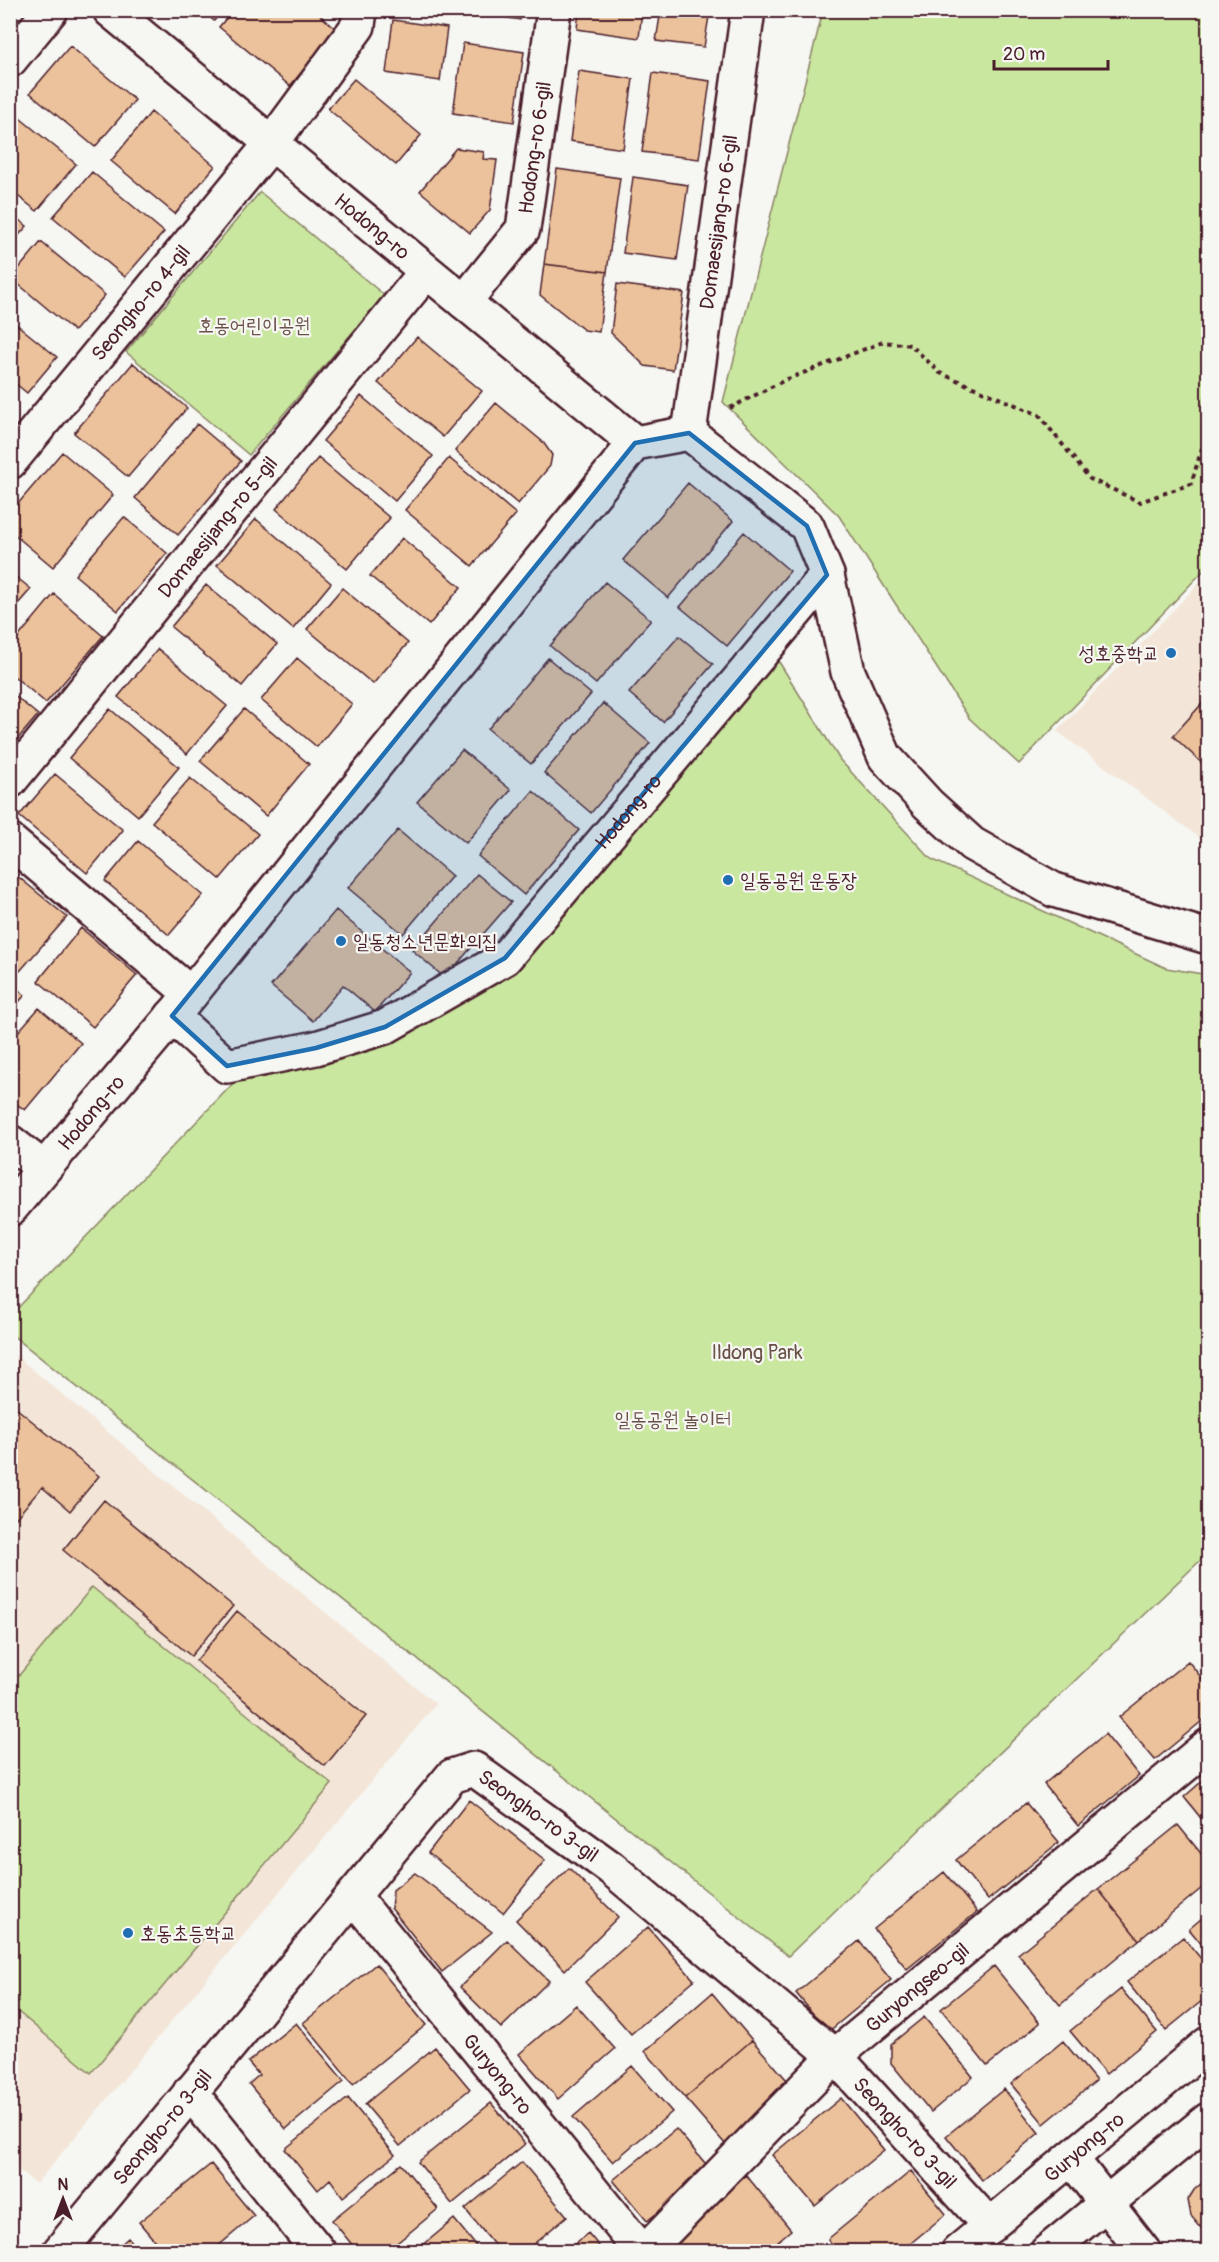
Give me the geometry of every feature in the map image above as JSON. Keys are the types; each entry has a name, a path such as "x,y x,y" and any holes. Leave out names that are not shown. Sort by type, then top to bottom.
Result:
{"street":[{"path":"10,60 51,10"},
{"name":"Hodong-ro","path":"10,1209 182,1005 635,442 110,10"},
{"name":"Seongho-ro 4-gil","path":"10,462 271,144 358,26 360,10"},
{"name":"Hodong-ro 6-gil","path":"464,302 523,229 554,10"},
{"name":"Domaesijang-ro 6-gil","path":"689,433 748,10"},
{"name":"Domaesijang-ro 5-gil","path":"10,781 426,272"},
{"path":"635,442 689,433 807,526 827,575 848,672 885,757 928,804 972,844 1054,890 1209,937"},
{"name":"Hodong-ro","path":"182,1005 227,1066 316,1048 385,1027 505,958 827,575"},
{"path":"10,841 182,1005"},
{"path":"10,1142 43,1168"},
{"name":"Guryongseo-gil","path":"643,2252 835,2056 1209,1746"},
{"name":"Seongho-ro 3-gil","path":"59,2252 453,1776 474,1769 611,1868 835,2056 990,2226"},
{"name":"Guryong-ro","path":"354,1897 643,2252"},
{"name":"Guryong-ro","path":"958,2252 1209,2044"},
{"path":"190,2092 319,2252"},
{"path":"1047,2252 1209,2120"},
{"path":"1071,2158 1144,2252"}],"path":[{"path":"728,409 785,380 884,342 911,345 940,373 1039,415 1090,479 1140,502 1191,484 1203,445 1205,399 1209,395"}],"highlighted area":[{"path":"689,433 807,526 827,575 505,958 385,1027 316,1048 227,1066 172,1016 635,443"}],"shaded area":[{"name":"성호중학교","path":"1208,574 1208,844 1057,731"},
{"name":"호동초등학교","path":"10,1351 436,1704 36,2184 10,2163"}],"green space":[{"path":"823,11 1208,11 1208,566 1019,764 969,718 839,516 723,402"},
{"name":"호동어린이공원","path":"260,192 384,295 249,455 126,352"},
{"name":"Ildong Park","path":"771,649 840,760 931,859 1166,968 1208,975 1208,1553 788,1956 11,1334 10,1316 246,1070 326,1061 519,968"},
{"path":"92,1587 332,1784 91,2073 11,2006 11,1685"}],"building":[{"path":"202,10 223,10 214,21"},
{"path":"233,10 314,10 337,30 290,86 219,27"},
{"path":"460,10 521,10 520,20"},
{"path":"579,10 642,10 639,38 577,29"},
{"path":"661,10 710,10 704,47 656,41"},
{"path":"393,20 447,28 440,81 386,73"},
{"path":"463,43 524,52 514,122 453,113"},
{"path":"70,46 135,100 95,147 30,93"},
{"path":"579,71 633,79 623,149 570,141"},
{"path":"653,73 710,81 699,159 642,152"},
{"path":"354,79 421,135 396,165 328,109"},
{"path":"10,110 76,164 37,211 10,190"},
{"path":"151,112 215,166 175,214 111,161"},
{"path":"456,148 484,152 483,159 497,160 490,210 470,233 420,191"},
{"path":"557,169 620,178 607,272 544,264"},
{"path":"92,172 164,232 125,277 53,217"},
{"path":"633,177 688,185 677,260 623,253"},
{"path":"10,213 27,226 10,245"},
{"path":"41,242 105,295 74,331 11,278"},
{"path":"544,264 607,272 599,332 584,330 540,295"},
{"path":"617,284 684,293 673,370 645,366 611,333"},
{"path":"10,319 57,357 27,393 10,379"},
{"path":"417,337 482,391 443,437 378,383"},
{"path":"133,363 187,408 128,477 74,433"},
{"path":"361,396 433,456 395,501 323,441"},
{"path":"496,403 543,442 552,455 550,466 518,504 455,451"},
{"path":"197,424 241,461 178,535 135,498"},
{"path":"62,452 113,495 53,567 10,531 10,513"},
{"path":"318,458 390,518 347,569 276,509"},
{"path":"449,458 516,514 472,566 405,510"},
{"path":"688,483 733,521 668,598 623,560"},
{"path":"124,517 167,553 118,611 75,575"},
{"path":"256,519 331,583 293,629 217,565"},
{"path":"744,532 790,571 727,646 680,607"},
{"path":"402,538 461,587 429,625 370,576"},
{"path":"10,572 31,589 10,613"},
{"path":"605,582 651,620 596,684 550,646"},
{"path":"206,585 277,644 242,686 171,627"},
{"path":"342,588 408,643 373,684 307,629"},
{"path":"54,594 103,636 46,703 10,673 10,647"},
{"path":"679,636 713,664 663,722 629,693"},
{"path":"158,649 227,706 187,754 118,697"},
{"path":"297,658 352,704 317,747 261,700"},
{"path":"548,658 591,694 531,764 488,729"},
{"path":"10,692 38,715 10,748"},
{"path":"1208,697 1208,769 1173,736"},
{"path":"603,703 650,743 591,813 544,773"},
{"path":"110,709 179,767 138,816 69,758"},
{"path":"244,709 309,764 266,816 200,761"},
{"path":"462,750 511,790 466,843 417,802"},
{"path":"55,774 123,830 87,873 19,816"},
{"path":"190,778 258,834 220,879 152,822"},
{"path":"533,791 579,830 524,895 478,856"},
{"path":"398,830 452,876 403,934 348,888"},
{"path":"138,841 203,895 169,935 105,881"},
{"path":"10,870 67,917 20,971 10,963"},
{"path":"477,874 511,902 445,978 412,950"},
{"name":"일동청소년문화의집","path":"336,910 410,972 375,1012 343,985 313,1021 271,986"},
{"path":"81,928 137,975 93,1027 38,981"},
{"path":"10,983 25,995 10,1012"},
{"path":"39,1008 81,1043 25,1110 10,1099 10,1041"},
{"path":"10,1403 99,1476 70,1511 42,1487 10,1525"},
{"path":"104,1500 233,1606 191,1656 63,1550"},
{"path":"237,1611 366,1716 325,1766 196,1661"},
{"path":"1188,1661 1208,1686 1208,1716 1155,1760 1119,1717"},
{"path":"1105,1734 1139,1776 1078,1826 1044,1784"},
{"path":"1208,1776 1208,1827 1184,1797"},
{"path":"469,1800 545,1860 503,1913 428,1853"},
{"path":"1026,1803 1059,1842 988,1900 956,1860"},
{"path":"1178,1825 1208,1862 1208,1883 1139,1940 1098,1889"},
{"path":"569,1868 618,1917 565,1970 516,1920"},
{"path":"944,1872 977,1912 907,1969 874,1929"},
{"path":"415,1873 492,1932 442,1972 391,1908 393,1890"},
{"path":"1098,1889 1139,1940 1060,2005 1018,1954"},
{"path":"1208,1913 1208,1952 1189,1929"},
{"path":"648,1927 694,1980 631,2034 585,1982"},
{"path":"1183,1937 1208,1967 1208,1996 1166,2030 1127,1982"},
{"path":"507,1940 549,1981 501,2028 460,1987"},
{"path":"859,1941 891,1980 828,2032 796,1993"},
{"path":"376,1964 426,2025 353,2084 303,2023"},
{"path":"994,1966 1040,2023 987,2066 941,2009"},
{"path":"1121,1989 1157,2032 1106,2074 1070,2031"},
{"path":"712,1993 752,2040 685,2098 645,2051"},
{"path":"576,2005 615,2049 558,2099 519,2054"},
{"path":"924,2017 973,2077 931,2112 891,2063 891,2044"},
{"path":"296,2023 344,2081 286,2129 249,2084 259,2075 248,2062"},
{"path":"752,2040 793,2087 726,2145 685,2098"},
{"path":"1063,2041 1096,2081 1044,2124 1011,2084"},
{"path":"435,2047 470,2089 400,2146 365,2104"},
{"path":"632,2066 672,2112 613,2162 573,2117"},
{"path":"1004,2089 1039,2133 982,2180 946,2136"},
{"path":"348,2098 395,2155 343,2197 330,2179 318,2190 285,2149"},
{"path":"841,2098 884,2150 815,2206 772,2155"},
{"path":"491,2103 525,2144 452,2204 418,2162"},
{"path":"676,2129 711,2170 647,2221 613,2180"},
{"path":"522,2162 567,2216 524,2252 500,2252 465,2209"},
{"path":"211,2164 254,2216 211,2252 164,2252 139,2222"},
{"path":"401,2164 438,2209 386,2252 358,2252 332,2220"},
{"path":"911,2171 946,2214 900,2252 838,2252 828,2239"},
{"path":"746,2175 791,2230 765,2252 679,2252 668,2238"},
{"path":"1208,2178 1208,2236 1191,2216 1188,2200 1194,2190"},
{"path":"454,2219 481,2252 415,2252"},
{"path":"588,2233 604,2252 565,2252"},
{"path":"128,2238 139,2252 112,2252"}],"place":[{"name":"성호중학교","path":"1171,653"},
{"name":"일동공원 운동장","path":"728,880"},
{"name":"일동청소년문화의집","path":"341,941"},
{"name":"호동초등학교","path":"128,1933"}],"park label":[{"name":"일동공원 놀이터","path":"673,1419"}]}
